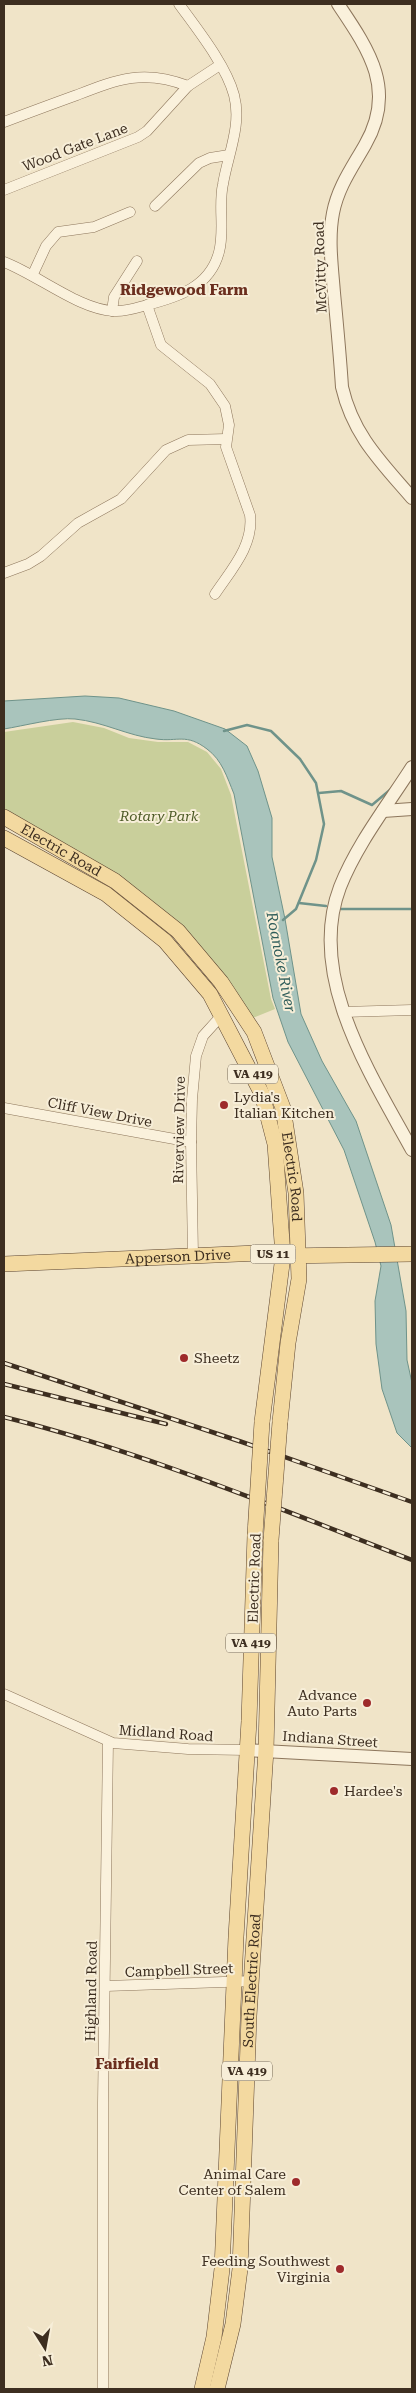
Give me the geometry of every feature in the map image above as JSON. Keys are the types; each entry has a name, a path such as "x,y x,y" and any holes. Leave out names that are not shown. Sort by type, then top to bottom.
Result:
{"main road":[{"name":"Electric Road","path":"4,818 115,881 178,931 211,968 238,1005 254,1032 283,1108 296,1193 299,1279 288,1343 271,1540 266,1750"},
{"name":"Electric Road","path":"4,838 106,894 124,906 165,941 210,994 251,1069 266,1111 276,1157 283,1256 262,1422 246,1750"},
{"name":"Apperson Drive","path":"4,1264 258,1253 283,1256 412,1254"},
{"name":"South Electric Road","path":"202,2389 214,2337 222,2268 246,1750"},
{"name":"South Electric Road","path":"217,2389 233,2324 240,2269 249,2016 253,1981 266,1750"}],"street":[{"path":"4,262 33,274 88,306 112,311 124,311 185,293 195,287 211,270 216,260 221,240 222,188 235,132 237,106 229,81 220,65 179,4"},
{"name":"McVitty Road","path":"338,4 372,60 379,95 373,130 344,180 333,214 332,262 342,387 346,404 360,434 412,498"},
{"name":"Wood Gate Lane","path":"4,190 138,137 147,131 188,86 220,65"},
{"path":"4,122 104,84 129,78 160,78 188,86"},
{"path":"155,206 199,162 229,155"},
{"path":"33,274 46,246 58,232 94,227 130,212"},
{"path":"112,311 114,297 137,261"},
{"path":"147,305 161,345 167,352 202,377 219,395 228,416 226,438 229,456 252,524 246,547 216,594"},
{"path":"4,573 28,564 41,556 78,523 121,499 166,450 188,440 226,438"},
{"path":"412,767 350,864 334,904 331,921 331,956 343,1012 376,1083 412,1150"},
{"path":"383,811 412,808"},
{"path":"343,1012 412,1010"},
{"name":"Riverview Drive","path":"193,1255 192,1099 198,1046 203,1036 222,1015"},
{"name":"Cliff View Drive","path":"4,1108 191,1142"},
{"name":"Midland Road","path":"4,1694 108,1742 188,1750 246,1750"},
{"name":"Highland Road","path":"103,2389 108,1742"},
{"name":"Indiana Street","path":"246,1750 412,1759"},
{"name":"Campbell Street","path":"106,1986 253,1981"}],"green space":[{"name":"Rotary Park","path":"73,722 104,728 129,738 158,742 188,742 207,752 221,769 231,795 271,999 275,1009 253,1018 213,961 175,920 4,809 4,732"}],"water":[{"name":"Roanoke River","path":"85,696 119,698 174,711 225,729 247,746 258,771 272,818 272,857 285,919 301,1014 322,1061 356,1121 391,1225 406,1311 407,1360 412,1383 412,1448 397,1433 382,1389 376,1344 375,1301 381,1266 375,1242 344,1150 288,1042 273,998 234,794 226,775 217,758 200,744 193,741 146,737 75,719 50,720 4,729 4,701"}],"waterway":[{"name":"Roanoke River","path":"224,731 247,725 271,731 300,759 316,783 324,824 316,860 296,909 283,920"},
{"path":"319,793 341,791 372,805 391,789"},
{"path":"299,903 326,906"},
{"path":"341,909 412,909"}],"railway":[{"path":"4,1363 242,1442 412,1502"},
{"path":"4,1384 166,1424"},
{"path":"4,1417 56,1431 159,1464 412,1560"}],"place":[{"name":"Lydia's Italian Kitchen","path":"224,1105"},
{"name":"Sheetz","path":"184,1358"},
{"name":"Advance Auto Parts","path":"367,1703"},
{"name":"Hardee's","path":"334,1791"},
{"name":"Animal Care Center of Salem","path":"296,2182"},
{"name":"Feeding Southwest Virginia","path":"340,2269"}],"district":[{"name":"Ridgewood Farm","path":"184,290"},
{"name":"Fairfield","path":"127,2064"}]}
